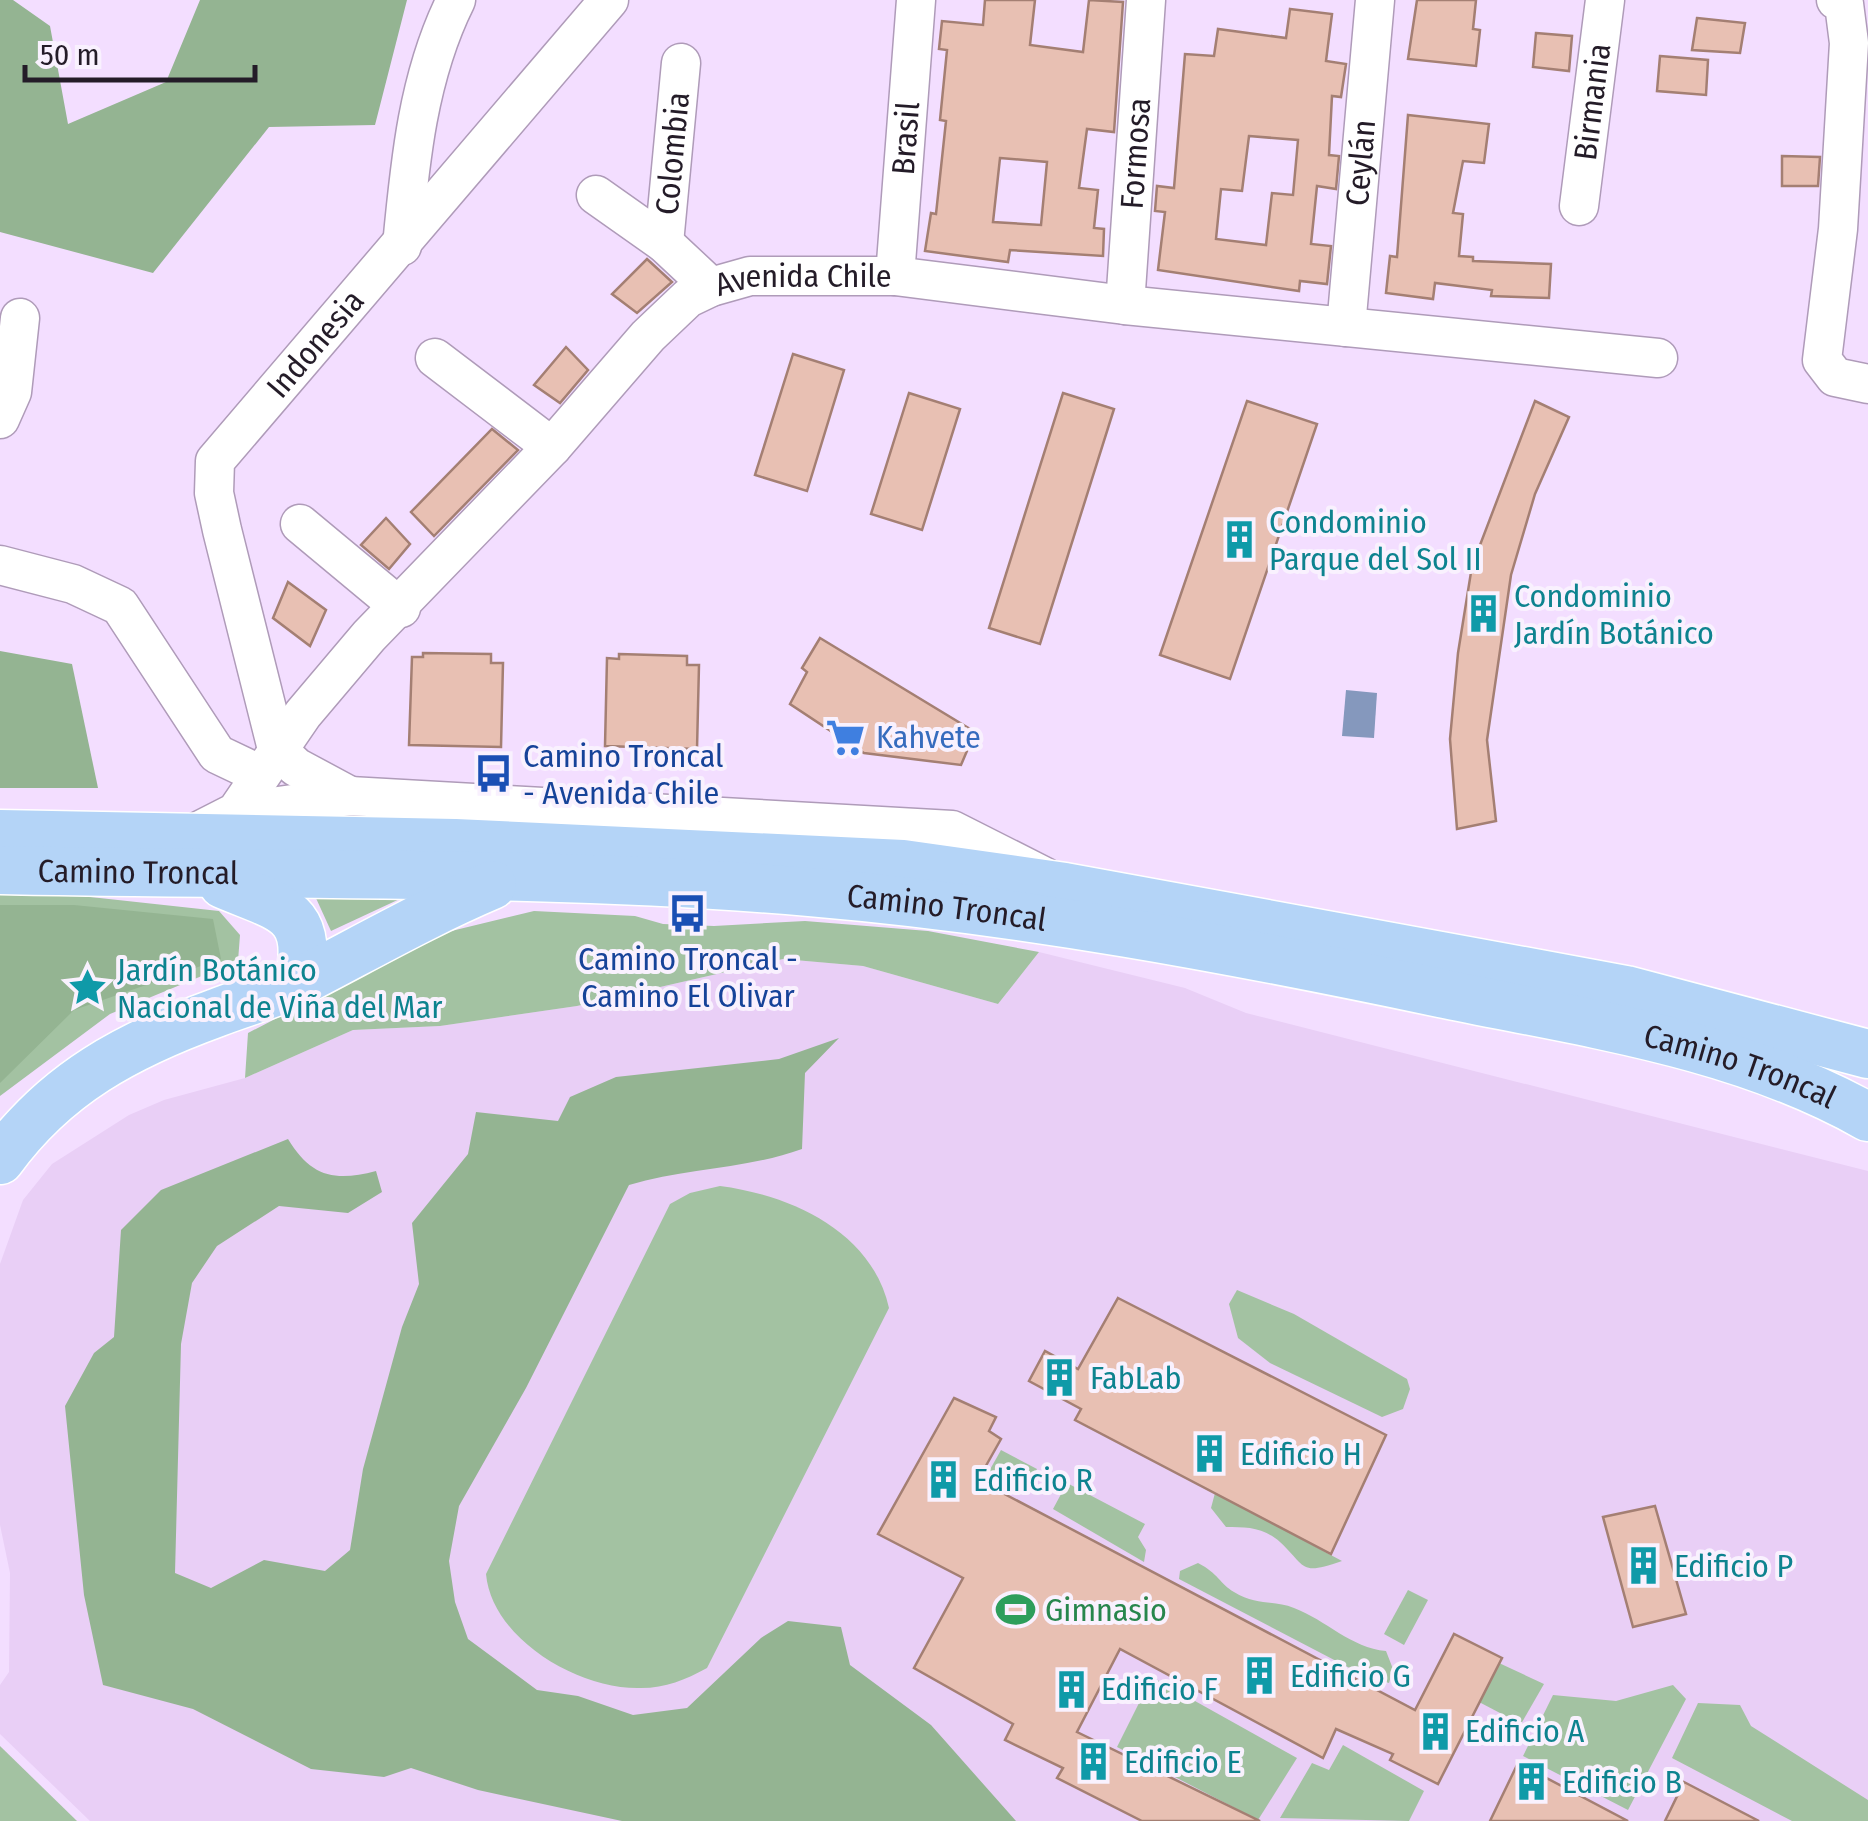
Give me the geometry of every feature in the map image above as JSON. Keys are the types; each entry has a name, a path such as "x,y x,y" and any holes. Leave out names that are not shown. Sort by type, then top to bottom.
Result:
{"main road":[{"name":"Camino Troncal","path":"0,834 194,856 506,878 806,892 988,911 1194,942 1682,1043 1786,1078 1868,1117"},
{"name":"Camino Troncal","path":"0,870 455,843 903,864 1065,887 1626,990 1868,1054"},
{"path":"194,856 282,909 297,924 306,946 299,982"},
{"path":"0,1160 56,1096 93,1067 148,1037 299,982 361,946 506,878"}],"street":[{"path":"402,246 412,148 436,41 456,0"},
{"name":"Indonesia","path":"268,762 214,494 214,461 609,0"},
{"name":"Brasil","path":"895,276 916,0"},
{"name":"Formosa","path":"1125,305 1146,0"},
{"name":"Ceylán","path":"1346,326 1376,0"},
{"name":"Birmania","path":"1580,206 1605,0"},
{"path":"1836,0 1844,4 1849,22 1853,235 1822,360 1835,377 1868,384"},
{"name":"Colombia","path":"664,243 681,63"},
{"path":"596,195 664,243 710,286"},
{"name":"Avenida Chile","path":"236,812 268,762 369,636 552,447 648,336 688,298 710,286 750,276 895,276 1125,305 1658,358"},
{"path":"0,418 12,392 20,318"},
{"path":"436,358 552,447"},
{"path":"300,524 400,608"},
{"name":"Camino Troncal","path":"0,565 73,584 120,606 217,754 296,767 350,796"},
{"name":"Camino Troncal","path":"236,812 350,796 952,830 1065,887"},
{"path":"194,856 236,812"}],"shaded area":[{"path":"1039,952 1185,988 1246,1013 1868,1171 1868,1821 90,1821 0,1734 0,1685 9,1672 10,1573 0,1525 0,1264 23,1200 52,1164 129,1115 164,1100 245,1078 353,1030 440,1026 577,1006 783,959 863,966 998,1004"}],"green space":[{"path":"0,0 13,0 50,26 68,124 166,82 200,0 407,0 375,125 269,127 153,273 0,232"},
{"path":"0,651 72,664 98,788 0,788"},
{"name":"Jardín Botánico Nacional de Viña del Mar","path":"0,895 72,895 219,911 240,935 238,961 110,1014 0,1096"},
{"path":"315,896 404,897 331,931"},
{"name":"Jardín Botánico Nacional de Viña del Mar","path":"0,905 74,905 213,919 221,959 74,1010 0,1083"},
{"path":"534,911 635,916 663,924 714,926 805,921 928,931 1039,952 998,1004 863,966 783,959 577,1006 440,1026 353,1030 245,1078 248,1033 439,934"},
{"path":"839,1038 805,1073 802,1149 760,1161 629,1185 526,1388 459,1506 449,1561 455,1602 468,1639 537,1690 578,1696 633,1715 687,1708 761,1638 788,1621 841,1627 850,1665 931,1725 1016,1821 622,1821 478,1790 411,1768 384,1777 311,1769 193,1709 103,1685 84,1595 65,1406 94,1353 114,1337 121,1230 161,1190 288,1139 306,1162 325,1173 348,1176 376,1171 382,1192 348,1213 279,1206 217,1246 192,1283 181,1344 175,1573 211,1588 264,1560 325,1571 350,1550 363,1469 402,1327 419,1284 412,1223 468,1154 476,1112 558,1121 570,1097 616,1077 779,1059"},
{"path":"720,1186 800,1208 847,1238 880,1281 889,1308 707,1668 659,1687 617,1686 591,1680 542,1656 521,1639 492,1598 486,1574 670,1204 690,1193"},
{"path":"1237,1290 1294,1314 1407,1379 1410,1389 1403,1409 1382,1417 1270,1363 1238,1338 1229,1304"},
{"path":"1001,1450 1037,1469 1025,1493 988,1473"},
{"path":"1067,1483 1145,1524 1138,1537 1146,1550 1144,1562 1053,1509"},
{"path":"1215,1493 1342,1561 1311,1568 1267,1533 1226,1527 1211,1508"},
{"path":"1198,1563 1242,1596 1294,1608 1361,1645 1386,1651 1393,1669 1389,1683 1363,1675 1179,1579 1180,1571"},
{"path":"1408,1590 1428,1600 1404,1645 1384,1634"},
{"path":"1499,1663 1544,1684 1521,1724 1479,1702"},
{"path":"1152,1677 1297,1758 1258,1820 1117,1747"},
{"path":"1673,1685 1686,1699 1628,1810 1523,1756 1553,1695 1616,1701"},
{"path":"1698,1703 1740,1705 1751,1726 1868,1800 1868,1821 1792,1821 1672,1758"},
{"path":"1343,1745 1424,1791 1409,1821 1280,1818 1312,1763 1329,1770"},
{"path":"0,1746 77,1821 0,1821"}],"water":[{"path":"1346,690 1377,693 1374,738 1342,736"}],"building":[{"path":"985,0 1035,0 1030,45 1083,52 1089,0 1123,2 1114,132 1087,129 1079,188 1098,190 1094,228 1104,229 1103,256 1010,250 1008,262 925,251 931,213 936,214 946,121 940,120 947,50 939,49 942,21 983,25","holes":["1000,158 1047,162 1041,225 993,222"]},
{"path":"1417,0 1476,0 1473,29 1480,30 1476,66 1408,59"},
{"path":"1290,9 1332,14 1326,61 1346,64 1341,97 1332,96 1329,155 1339,156 1336,189 1317,186 1311,244 1331,246 1327,284 1300,281 1299,291 1158,270 1165,212 1155,211 1157,186 1174,188 1185,54 1214,56 1218,29 1286,38","holes":["1249,136 1298,140 1293,195 1272,193 1266,245 1216,239 1221,189 1242,191"]},
{"path":"1697,18 1745,23 1740,53 1692,50"},
{"path":"1536,33 1572,36 1569,71 1533,67"},
{"path":"1660,56 1708,60 1706,95 1657,91"},
{"path":"1408,115 1489,124 1484,163 1463,161 1453,213 1463,214 1459,256 1473,257 1473,261 1551,264 1549,298 1491,296 1492,290 1435,283 1433,299 1386,293 1390,256 1397,257"},
{"path":"1782,156 1820,157 1818,186 1782,186"},
{"path":"647,259 672,282 637,313 612,294"},
{"path":"566,347 588,370 560,403 534,385"},
{"path":"793,354 844,370 807,491 755,475"},
{"path":"909,393 960,409 922,530 871,514"},
{"path":"1063,393 1114,409 1040,644 989,628"},
{"name":"Condominio Parque del Sol II","path":"1247,401 1317,424 1230,679 1160,655"},
{"name":"Condominio Jardín Botánico","path":"1535,401 1569,417 1535,494 1511,575 1487,740 1496,821 1457,829 1450,739 1472,566"},
{"path":"492,429 518,450 434,536 411,512"},
{"path":"386,518 410,544 389,569 361,545"},
{"path":"288,582 326,610 310,646 273,618"},
{"path":"820,638 975,732 961,765 864,753 790,704 807,672 802,668"},
{"path":"423,653 491,654 491,663 503,663 501,747 409,745 412,657 423,657"},
{"path":"619,654 687,656 687,665 699,665 697,749 605,746 607,658 619,659"},
{"path":"1118,1298 1386,1435 1331,1554 1075,1420 1081,1409 1029,1381 1045,1351 1078,1369"},
{"path":"954,1398 996,1417 989,1431 1001,1439 978,1480 1415,1710 1454,1634 1502,1658 1438,1784 1390,1760 1393,1754 1336,1729 1323,1758 1120,1649 1077,1732 1260,1821 1142,1821 1057,1778 1063,1768 1005,1740 1013,1724 914,1668 963,1578 878,1534"},
{"name":"Edificio P","path":"1655,1506 1686,1614 1633,1627 1603,1517"},
{"name":"Edificio B","path":"1518,1763 1628,1821 1490,1821"},
{"path":"1684,1782 1759,1821 1665,1821"}],"place":[{"name":"Condominio Parque del Sol II","path":"1239,540"},
{"name":"Condominio Jardín Botánico","path":"1484,614"},
{"name":"Kahvete","path":"846,737"},
{"name":"Camino Troncal - Avenida Chile","path":"493,774"},
{"name":"Camino Troncal - Camino El Olivar","path":"688,914"},
{"name":"Jardín Botánico Nacional de Viña del Mar","path":"87,988"},
{"name":"FabLab","path":"1060,1378"},
{"name":"Edificio H","path":"1210,1454"},
{"name":"Edificio R","path":"943,1480"},
{"name":"Edificio P","path":"1644,1566"},
{"name":"Gimnasio","path":"1015,1610"},
{"name":"Edificio G","path":"1260,1676"},
{"name":"Edificio F","path":"1071,1689"},
{"name":"Edificio A","path":"1435,1731"},
{"name":"Edificio E","path":"1094,1762"},
{"name":"Edificio B","path":"1532,1782"}]}
